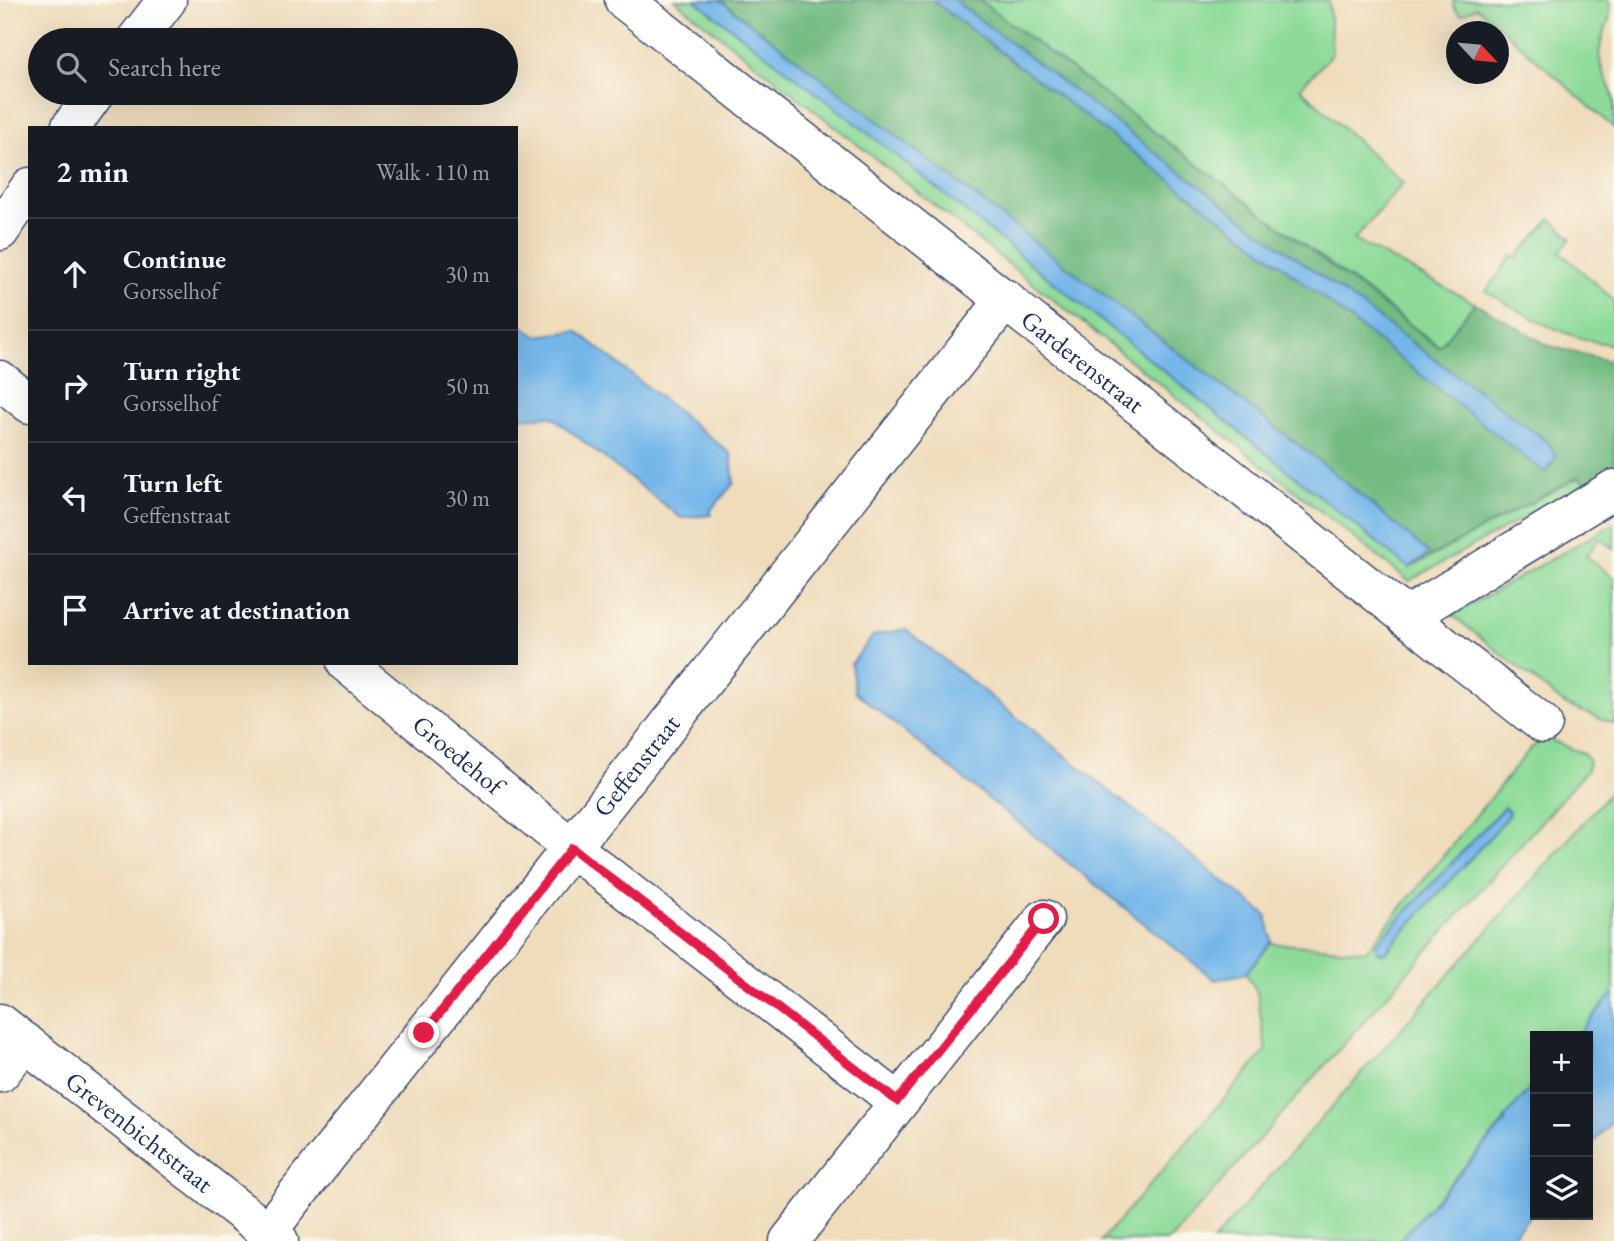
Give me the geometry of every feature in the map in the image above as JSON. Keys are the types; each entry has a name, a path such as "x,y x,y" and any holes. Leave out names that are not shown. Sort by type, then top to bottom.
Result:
{"street":[{"path":"145,28 167,0"},
{"name":"Garderenstraat","path":"624,0 1544,724"},
{"path":"71,126 86,105"},
{"path":"0,231 28,190"},
{"name":"Geffenstraat","path":"273,1236 572,848 1006,299"},
{"path":"0,380 28,402"},
{"path":"1406,617 1614,489"},
{"name":"Groedehof","path":"348,665 572,848 897,1101"},
{"path":"789,1241 897,1101 1044,919"},
{"path":"0,1073 12,1032"},
{"name":"Grevenbichtstraat","path":"12,1032 273,1236"}],"green space":[{"path":"675,0 695,0 853,121 1409,568 1579,477 1586,483 1409,581"},
{"path":"720,0 932,0 1248,239 1546,472 1556,458 1549,443 1254,227 954,0 979,0 1439,347 1475,303 1549,346 1614,362 1614,467 1586,483 1578,477 1409,568 1428,553 1331,470"},
{"path":"979,0 1329,0 1332,54 1300,88 1403,183 1354,240 1475,303 1440,347"},
{"path":"1453,0 1609,0 1610,14 1601,42 1600,57 1614,101 1614,128 1509,35 1509,21 1493,21 1477,7 1461,15 1454,8"},
{"path":"1551,219 1571,238 1560,252 1614,300 1614,345 1563,332 1486,291 1512,256 1516,258"},
{"path":"1614,524 1614,550 1600,538 1586,556 1614,578 1614,724 1566,705 1452,615"},
{"path":"1546,738 1584,754 1589,761 1587,770 1169,1241 1101,1241 1266,1051 1257,992 1246,973 1268,943 1366,951 1531,748","holes":["1504,807 1508,817 1386,952 1380,954 1376,944"]},
{"path":"1614,788 1614,992 1580,1031 1530,1031 1530,1089 1506,1120 1399,1241 1213,1241"}],"water":[{"path":"695,0 720,0 1331,470 1429,553 1409,568 853,121"},
{"path":"932,0 954,0 1254,227 1549,443 1556,458 1545,472 1530,461 1248,239"},
{"path":"518,322 536,336 577,331 731,454 734,483 711,510 711,515 681,518 551,416 518,418"},
{"path":"905,629 1266,915 1272,941 1246,973 1215,980 855,692 851,664 873,636"},
{"path":"1504,807 1509,812 1508,817 1385,952 1377,952 1376,944"},
{"path":"1614,992 1614,1119 1593,1143 1593,1031 1580,1031"},
{"path":"1530,1089 1530,1216 1508,1241 1399,1241 1506,1121 1504,1119"}],"route":[{"path":"424,1033 572,848 897,1101 1044,919"}]}
